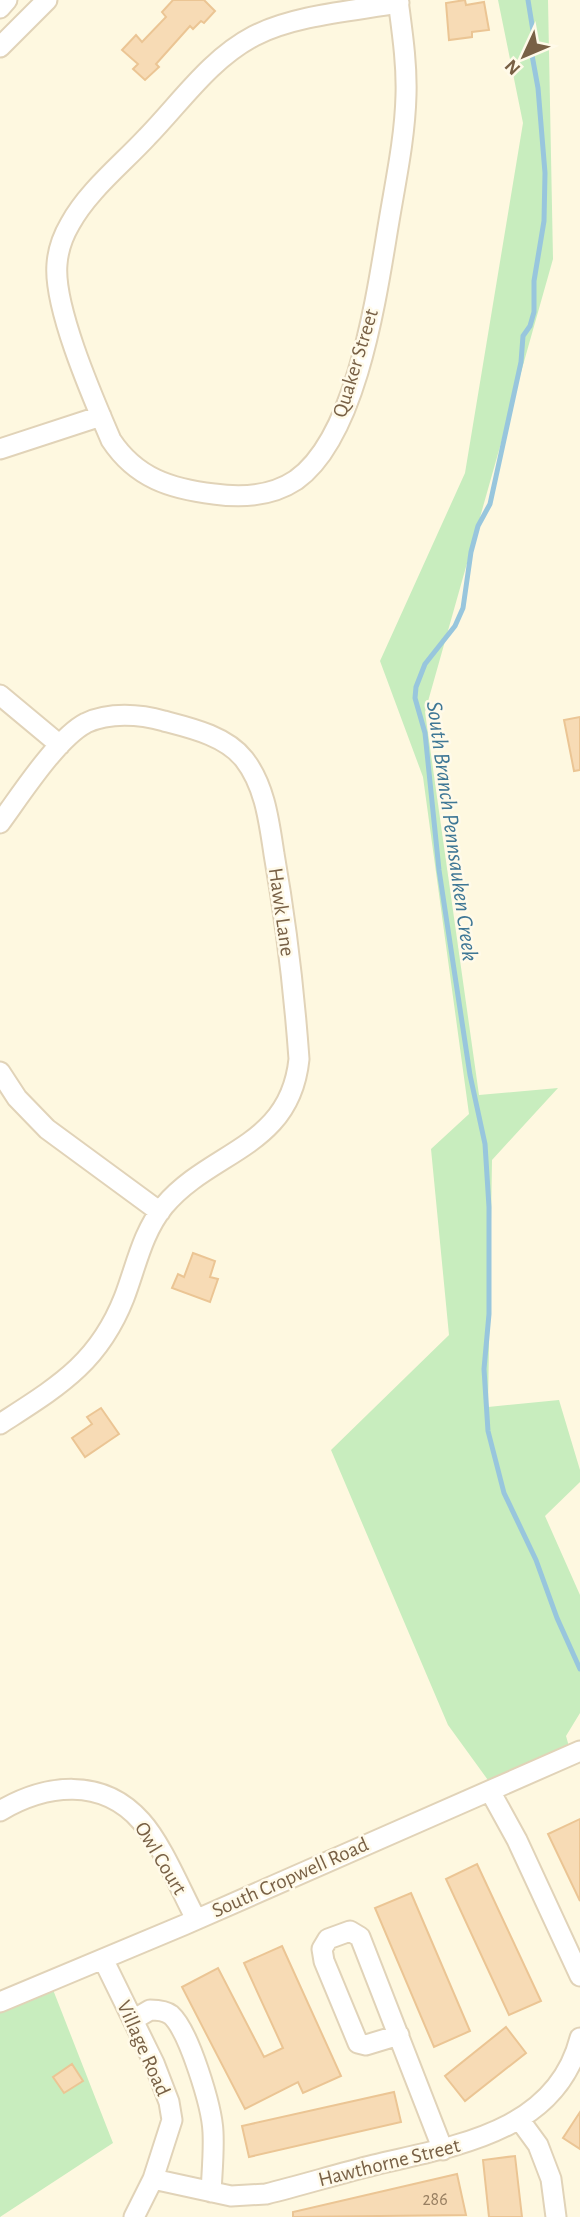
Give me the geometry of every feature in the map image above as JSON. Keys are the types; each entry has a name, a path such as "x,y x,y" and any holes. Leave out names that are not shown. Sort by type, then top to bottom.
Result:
{"street":[{"path":"0,8 8,0"},
{"path":"0,46 47,0"},
{"name":"Quaker Street","path":"398,2 405,68 405,116 370,325 356,377 338,424 320,455 296,479 276,490 232,497 151,479 121,455 101,416 68,327 57,285 57,264 61,243 70,223 83,205 197,82 234,48 278,27 398,2"},
{"path":"0,449 101,416"},
{"path":"0,695 60,745"},
{"name":"Hawk Lane","path":"0,823 60,745 85,724 100,718 138,716 184,726 212,736 243,757 253,774 267,812 287,932 299,1059 297,1078 290,1098 265,1129 180,1191 160,1212 145,1238 116,1317 92,1356 75,1373 0,1423"},
{"path":"0,1072 17,1098 47,1129 160,1212"},
{"name":"South Cropwell Road","path":"0,2002 580,1751"},
{"name":"Owl Court","path":"0,1811 33,1794 54,1789 94,1792 113,1799 130,1809 153,1836 196,1919"},
{"path":"490,1791 517,1840 580,1976"},
{"path":"398,2035 366,2045 358,2043 324,1961 322,1949 328,1939 349,1931 360,1937 443,2150"},
{"name":"Village Road","path":"103,1959 154,2063 169,2102 172,2120 153,2179 134,2217"},
{"path":"133,2020 150,2010 170,2014 187,2044 208,2100 213,2130 211,2192"},
{"name":"Hawthorne Street","path":"153,2179 231,2196 266,2194 478,2140 527,2114 553,2089 571,2061 580,2038"},
{"path":"519,2119 538,2145 551,2179 556,2217"}],"green space":[{"path":"498,0 548,0 553,259 425,712 479,1095 558,1088 492,1160 488,1407 559,1400 580,1470 580,1482 545,1516 580,1595 580,1713 566,1736 572,1757 493,1787 448,1725 331,1450 449,1335 431,1149 469,1114 423,777 380,661 465,473 523,123"},
{"path":"50,1982 113,2143 0,2217 0,2002"}],"building":[{"path":"173,0 204,0 215,11 204,23 201,21 193,29 190,26 156,64 159,67 145,80 133,69 138,64 122,50 136,35 142,42 166,17 162,12"},
{"path":"465,0 466,5 484,2 489,30 472,32 472,37 449,40 446,3"},
{"path":"580,717 580,770 574,771 564,720"},
{"path":"193,1253 215,1261 210,1277 218,1279 210,1302 172,1288 178,1274 184,1277"},
{"path":"101,1408 119,1434 85,1457 72,1438 92,1424 87,1417"},
{"path":"580,1819 580,1901 548,1834"},
{"path":"477,1864 541,2001 509,2015 446,1879"},
{"path":"411,1893 470,2031 434,2047 375,1908"},
{"path":"282,1946 341,2076 303,2093 298,2082 245,2109 182,1987 218,1968 264,2057 283,2048 244,1963"},
{"path":"506,2027 526,2053 465,2101 445,2076"},
{"path":"72,2064 83,2081 64,2093 53,2077"},
{"path":"394,2092 401,2122 249,2157 242,2126"},
{"path":"580,2112 580,2149 563,2138"},
{"path":"515,2156 522,2217 489,2217 483,2160"},
{"path":"457,2174 466,2215 293,2217 293,2212"}],"waterway":[{"name":"South Branch Pennsauken Creek","path":"528,0 534,37 532,55 538,88 545,173 544,221 534,281 534,312 530,326 523,336 521,362 490,504 478,526 471,552 463,608 455,626 425,664 416,687 415,698 425,733 439,870 470,1075 485,1144 489,1207 489,1314 484,1369 488,1431 504,1493 536,1560 557,1618 580,1669"}]}
